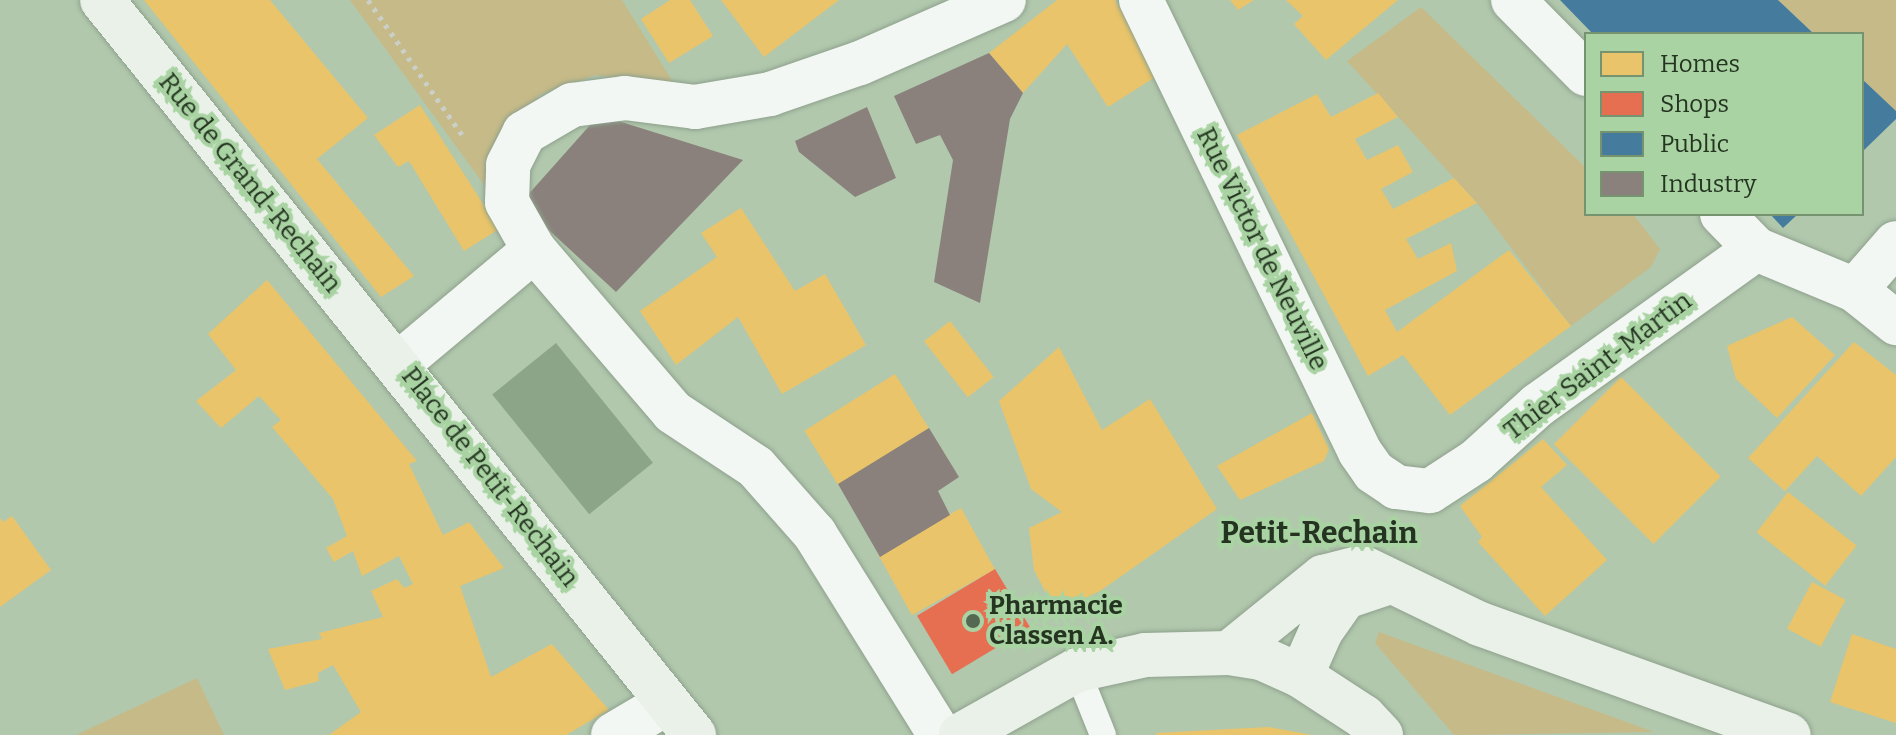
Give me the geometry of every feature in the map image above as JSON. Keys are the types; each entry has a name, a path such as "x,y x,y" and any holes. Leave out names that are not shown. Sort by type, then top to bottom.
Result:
{"street":[{"name":"Rue de Grand-Rechain","path":"102,0 397,365"},
{"path":"940,735 815,534 756,467 673,412 534,250 507,202 508,165 524,133 572,105 625,98 695,107 770,94 860,63 1004,0"},
{"name":"Rue Victor de Neuville","path":"1141,0 1360,452 1374,472 1396,487"},
{"path":"1513,0 1584,72"},
{"path":"1724,216 1756,249 1855,290 1896,323"},
{"path":"1855,290 1896,243"},
{"name":"Thier Saint-Martin","path":"1396,487 1430,491 1476,461 1538,405 1756,249"},
{"name":"Place de Petit-Rechain","path":"534,250 397,365 680,719 613,735"},
{"path":"1229,653 1323,577 1362,567 1480,624 1789,735"},
{"path":"1301,676 1321,631 1345,597 1390,582"},
{"path":"961,735 1077,670 1145,655 1229,653 1261,658 1301,676 1364,717 1381,735"}],"lane":[{"path":"1077,670 1103,735"}],"path":[{"path":"368,0 479,158 508,165"}],"shaded area":[{"path":"350,0 622,0 676,87 596,75 541,94 502,135 487,189"},
{"path":"1778,0 1896,0 1896,111 1864,81 1864,32 1812,32"},
{"path":"1421,7 1584,166 1584,216 1635,216 1660,249 1651,267 1571,326 1477,203 1347,61"},
{"path":"1379,632 1654,732 1454,735 1375,643"},
{"path":"197,678 224,735 76,735"}],"building: Homes":[{"path":"144,0 270,0 368,118 317,159 414,276 381,297"},
{"path":"670,0 690,0 713,36 669,63 641,19"},
{"path":"721,0 839,0 764,57"},
{"path":"1057,0 1115,0 1160,74 1108,107 1067,44 1023,93 989,53"},
{"path":"1230,0 1254,0 1238,10"},
{"path":"1286,0 1398,0 1326,60 1294,24 1303,16"},
{"path":"1378,93 1398,117 1355,139 1367,160 1398,145 1413,172 1381,189 1393,209 1454,178 1477,203 1406,239 1418,259 1451,243 1457,271 1385,310 1397,332 1509,250 1571,326 1450,415 1403,355 1368,376 1237,135 1317,94 1331,117"},
{"path":"420,105 499,229 464,251 409,161 398,167 374,135"},
{"path":"741,208 795,291 825,274 866,345 782,394 738,317 676,365 640,311 717,257 701,233"},
{"path":"267,280 417,461 409,464 443,535 469,522 504,568 460,586 491,677 552,644 609,710 566,735 329,735 361,712 333,665 318,673 319,681 285,690 268,649 322,639 319,633 383,617 371,591 397,579 404,588 413,584 399,556 362,576 353,551 334,562 326,548 347,536 333,499 272,427 281,420 259,396 221,428 196,401 236,370 208,334"},
{"path":"1792,317 1835,355 1777,418 1736,379 1727,346"},
{"path":"950,321 994,377 968,397 924,341"},
{"path":"1854,342 1896,375 1896,457 1861,496 1817,456 1785,491 1748,458"},
{"path":"1059,347 1102,430 1150,399 1217,509 1100,591 1056,612 1034,570 1029,528 1062,512 1031,489 999,401"},
{"path":"895,374 929,428 838,485 804,431"},
{"path":"1621,377 1721,477 1654,544 1554,444"},
{"path":"1312,413 1329,449 1324,461 1240,500 1217,466"},
{"path":"1543,439 1567,465 1541,487 1607,560 1545,616 1478,542 1482,537 1460,506"},
{"path":"1788,492 1857,546 1825,586 1757,532"},
{"path":"961,508 995,569 912,615 878,554"},
{"path":"12,516 51,570 0,607 0,518 3,522"},
{"path":"1812,582 1846,600 1821,647 1787,629"},
{"path":"1852,634 1896,649 1896,723 1830,702"},
{"path":"1268,727 1312,735 1156,733"}],"building: Shops":[{"name":"Pharmacie Classen A.","path":"995,569 1030,627 952,674 917,616"}],"building: Public":[{"path":"1560,0 1778,0 1812,32 1591,32"},
{"path":"1864,81 1896,111 1896,119 1864,150"},
{"path":"1772,216 1796,216 1783,228"}],"building: Industry":[{"path":"989,53 1023,93 1010,119 980,303 934,282 953,160 940,135 916,144 894,96"},
{"path":"867,107 896,178 855,197 799,152 795,141"},
{"path":"599,115 743,160 616,292 526,209 526,197"},
{"path":"929,428 959,477 938,491 950,515 880,557 838,484"}],"building: Other":[{"path":"556,343 653,463 589,514 492,395"}],"place":[{"name":"Pharmacie Classen A.","path":"973,621"}],"district":[{"name":"Petit-Rechain","path":"1319,533"}]}
